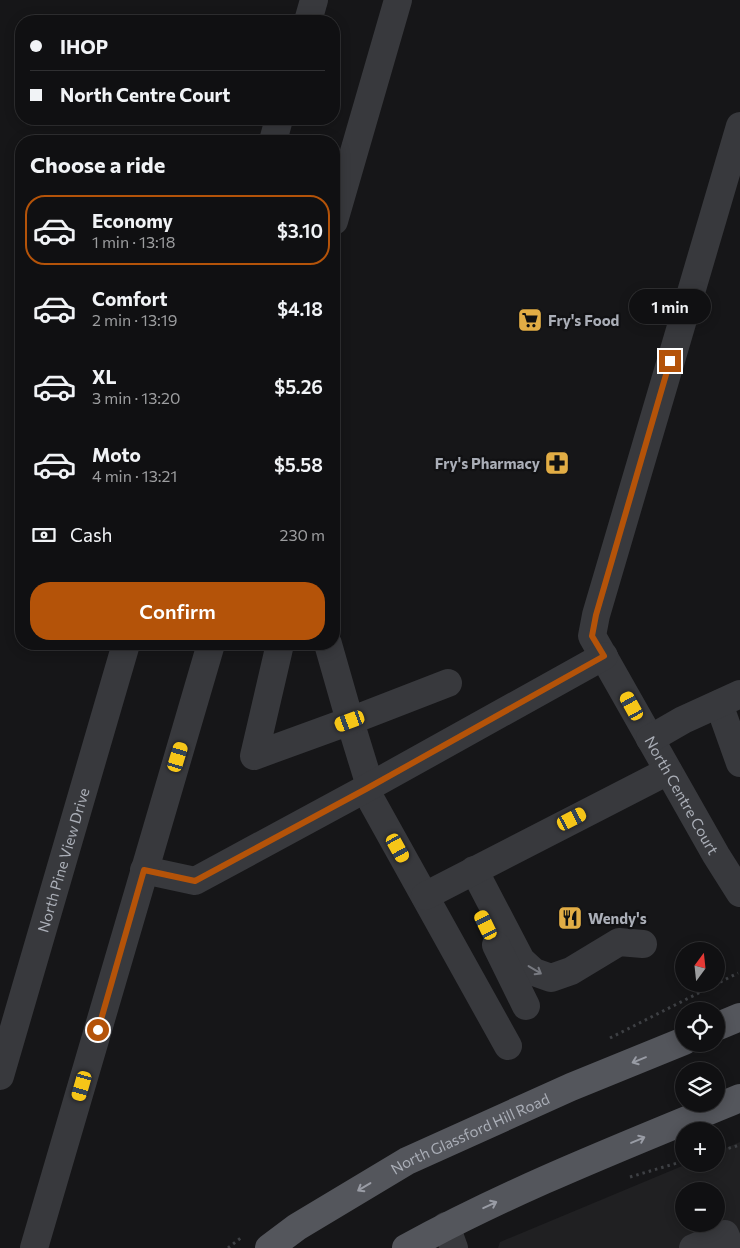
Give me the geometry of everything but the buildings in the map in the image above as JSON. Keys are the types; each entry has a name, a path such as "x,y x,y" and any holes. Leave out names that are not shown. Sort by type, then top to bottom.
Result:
{"main road":[{"path":"725,1023 740,1017"},
{"name":"North Glassford Hill Road","path":"269,1248 297,1227 407,1161 571,1087 675,1045"},
{"path":"406,1248 450,1237 544,1179 740,1098"}],"street":[{"path":"310,15 314,0"},
{"path":"340,200 398,0"},
{"name":"North Centre Court","path":"740,126 596,615 592,636 716,855 740,893"},
{"name":"North Pine View Drive","path":"0,1076 124,650"},
{"path":"34,1248 209,650"},
{"path":"279,650 254,756 448,683"},
{"path":"330,650 368,788 508,1046"},
{"path":"144,870 195,881 368,788 604,656"},
{"path":"650,738 683,720 730,699 740,763"},
{"path":"425,896 668,771"},
{"path":"468,874 521,960 534,972 551,978 571,971 619,942 643,944"},
{"path":"468,874 526,1006"},
{"path":"693,1248 728,1241"}],"path":[{"path":"725,1149 740,1145"}],"shaded area":[{"path":"740,1142 740,1248 498,1248 500,1242 675,1169 675,1172 725,1172 725,1148"}],"place":[{"name":"Fry's Food","path":"530,320"},
{"name":"Fry's Pharmacy","path":"557,463"},
{"name":"Wendy's","path":"570,918"}],"route":[{"path":"98,1030 144,870 195,881 366,789 604,656 592,636 596,615 670,361"}]}
